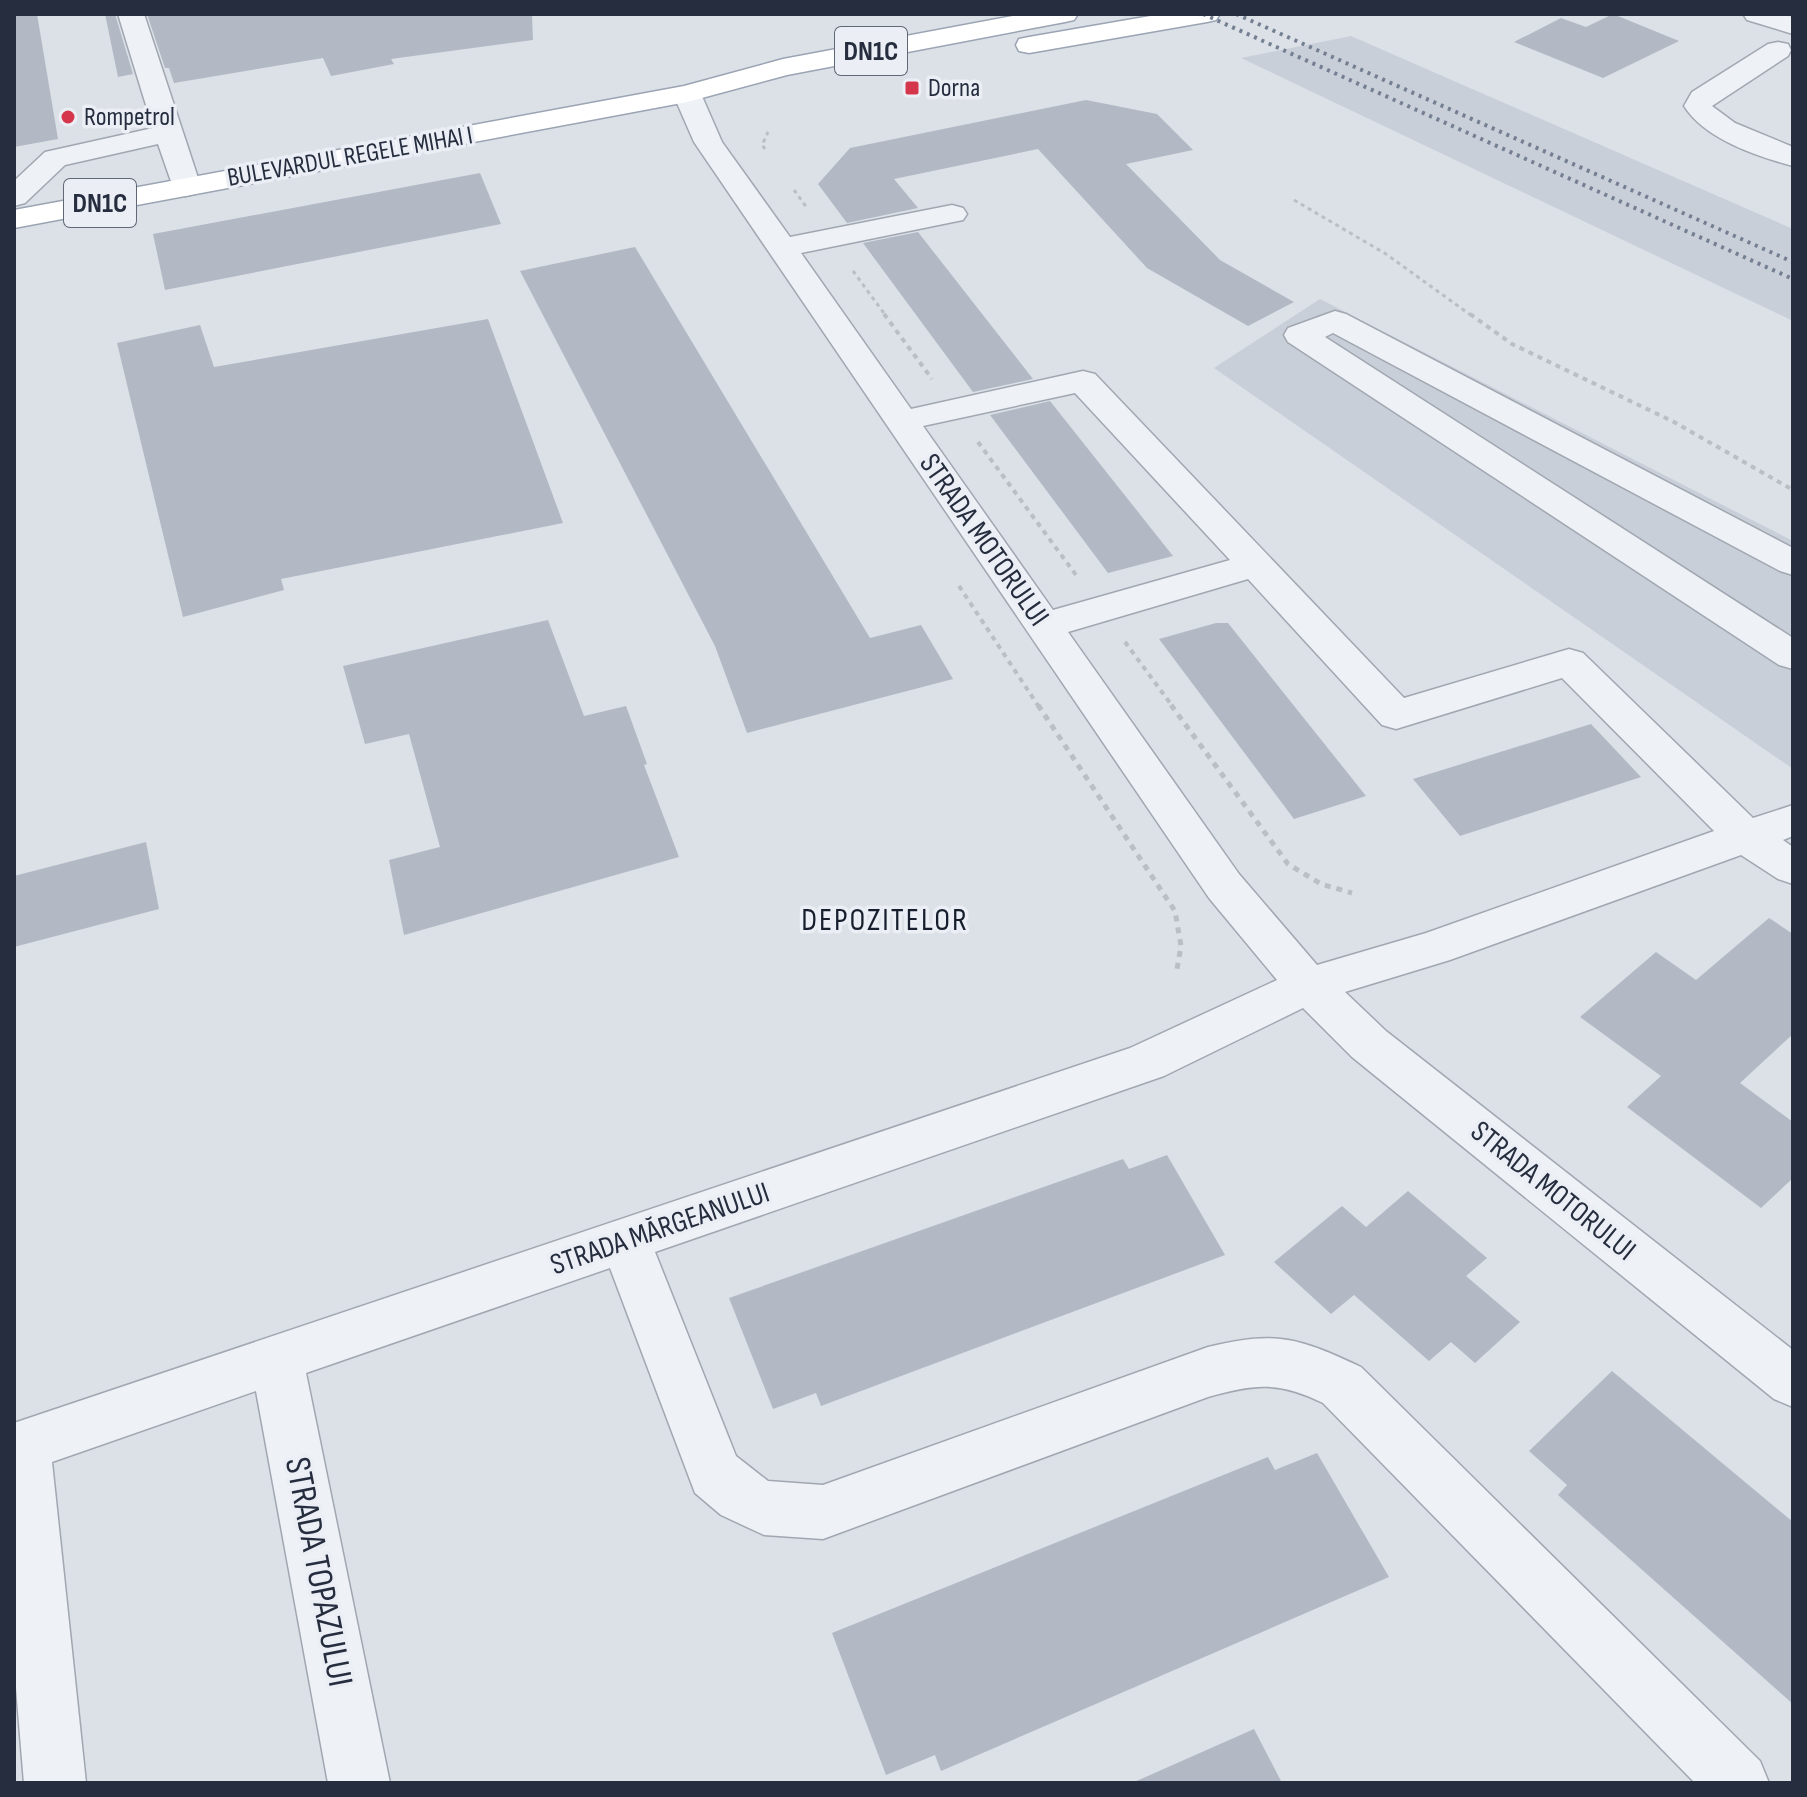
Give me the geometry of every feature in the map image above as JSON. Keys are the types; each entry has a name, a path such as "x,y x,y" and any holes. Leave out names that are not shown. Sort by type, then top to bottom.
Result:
{"main road":[{"name":"BULEVARDUL REGELE MIHAI I","path":"14,219 687,94 783,67 1065,14"},
{"name":"BULEVARDUL REGELE MIHAI I","path":"687,94 797,87 1207,14"}],"street":[{"path":"131,14 186,187"},
{"path":"1779,33 1702,98 1698,106 1700,114 1713,124 1793,157"},
{"name":"STRADA MOTORULUI","path":"687,94 708,142 1224,886 1309,985 1369,1044 1793,1382"},
{"path":"14,197 55,158 170,133"},
{"path":"782,248 952,214"},
{"path":"1793,563 1335,321 1300,335 1793,656"},
{"path":"901,421 1083,381 1396,715 1569,662 1746,837 1793,868"},
{"path":"1044,626 1255,565"},
{"name":"STRADA MĂRGEANULUI","path":"18,1448 1147,1062 1309,985 1434,948 1793,820"},
{"path":"625,1241 715,1474 736,1495 773,1512 823,1512 1208,1372 1255,1359 1295,1362 1342,1385 1738,1783"},
{"name":"STRADA TOPAZULUI","path":"277,1360 359,1783"},
{"path":"18,1448 55,1783"}],"path":[{"path":"768,132 762,145 770,157"},
{"path":"787,180 1288,864 1321,884 1352,893"},
{"path":"1294,200 1386,254 1512,344 1674,422 1793,490"},
{"path":"957,582 1175,911 1181,946 1177,969"}],"shaded area":[{"path":"1351,36 1793,229 1793,321 1241,58"},
{"path":"1320,299 1793,541 1793,769 1214,368"}],"building":[{"path":"14,14 37,14 58,139 14,147"},
{"path":"105,14 115,14 133,74 118,77"},
{"path":"147,14 532,14 533,40 391,59 394,64 331,76 323,58 174,83 169,68 165,68"},
{"path":"1613,14 1679,41 1603,78 1514,42 1561,18 1586,27"},
{"path":"1086,100 1157,114 1193,150 1126,164 1220,260 1294,302 1248,326 1147,268 1038,149 894,179 918,208 847,223 818,184 850,148"},
{"path":"480,173 501,224 165,290 153,234"},
{"path":"918,232 1033,379 973,392 863,243"},
{"path":"635,247 870,638 921,625 953,679 747,733 715,646 520,271"},
{"path":"488,319 563,523 281,579 284,590 183,617 117,343 200,325 214,367"},
{"path":"1050,401 1173,556 1108,573 990,415"},
{"path":"548,620 584,716 626,706 647,764 644,765 679,857 404,935 389,860 440,847 409,734 365,744 343,666"},
{"path":"1216,623 1228,623 1366,796 1294,819 1159,639"},
{"path":"1591,724 1641,777 1460,836 1413,779"},
{"path":"146,842 159,909 14,947 14,876"},
{"path":"1769,918 1793,934 1793,1034 1740,1083 1793,1122 1793,1178 1761,1208 1627,1107 1661,1076 1580,1017 1656,952 1696,980"},
{"path":"1167,1155 1225,1255 821,1406 816,1393 773,1409 729,1298 1123,1159 1129,1169"},
{"path":"1408,1191 1487,1258 1466,1276 1520,1322 1475,1363 1451,1342 1429,1361 1354,1295 1331,1314 1274,1262 1342,1206 1366,1227"},
{"path":"1612,1371 1793,1522 1793,1704 1558,1495 1567,1485 1529,1451"},
{"path":"1317,1453 1389,1577 941,1771 935,1755 886,1775 832,1633 1268,1457 1275,1470"},
{"path":"1254,1729 1282,1783 1132,1783"}],"railway":[{"path":"1203,14 1793,279"},
{"path":"1236,14 1793,262"}],"place":[{"name":"Dorna","path":"912,88"},
{"name":"Rompetrol","path":"68,117"}],"district":[{"name":"DEPOZITELOR","path":"885,920"}]}
